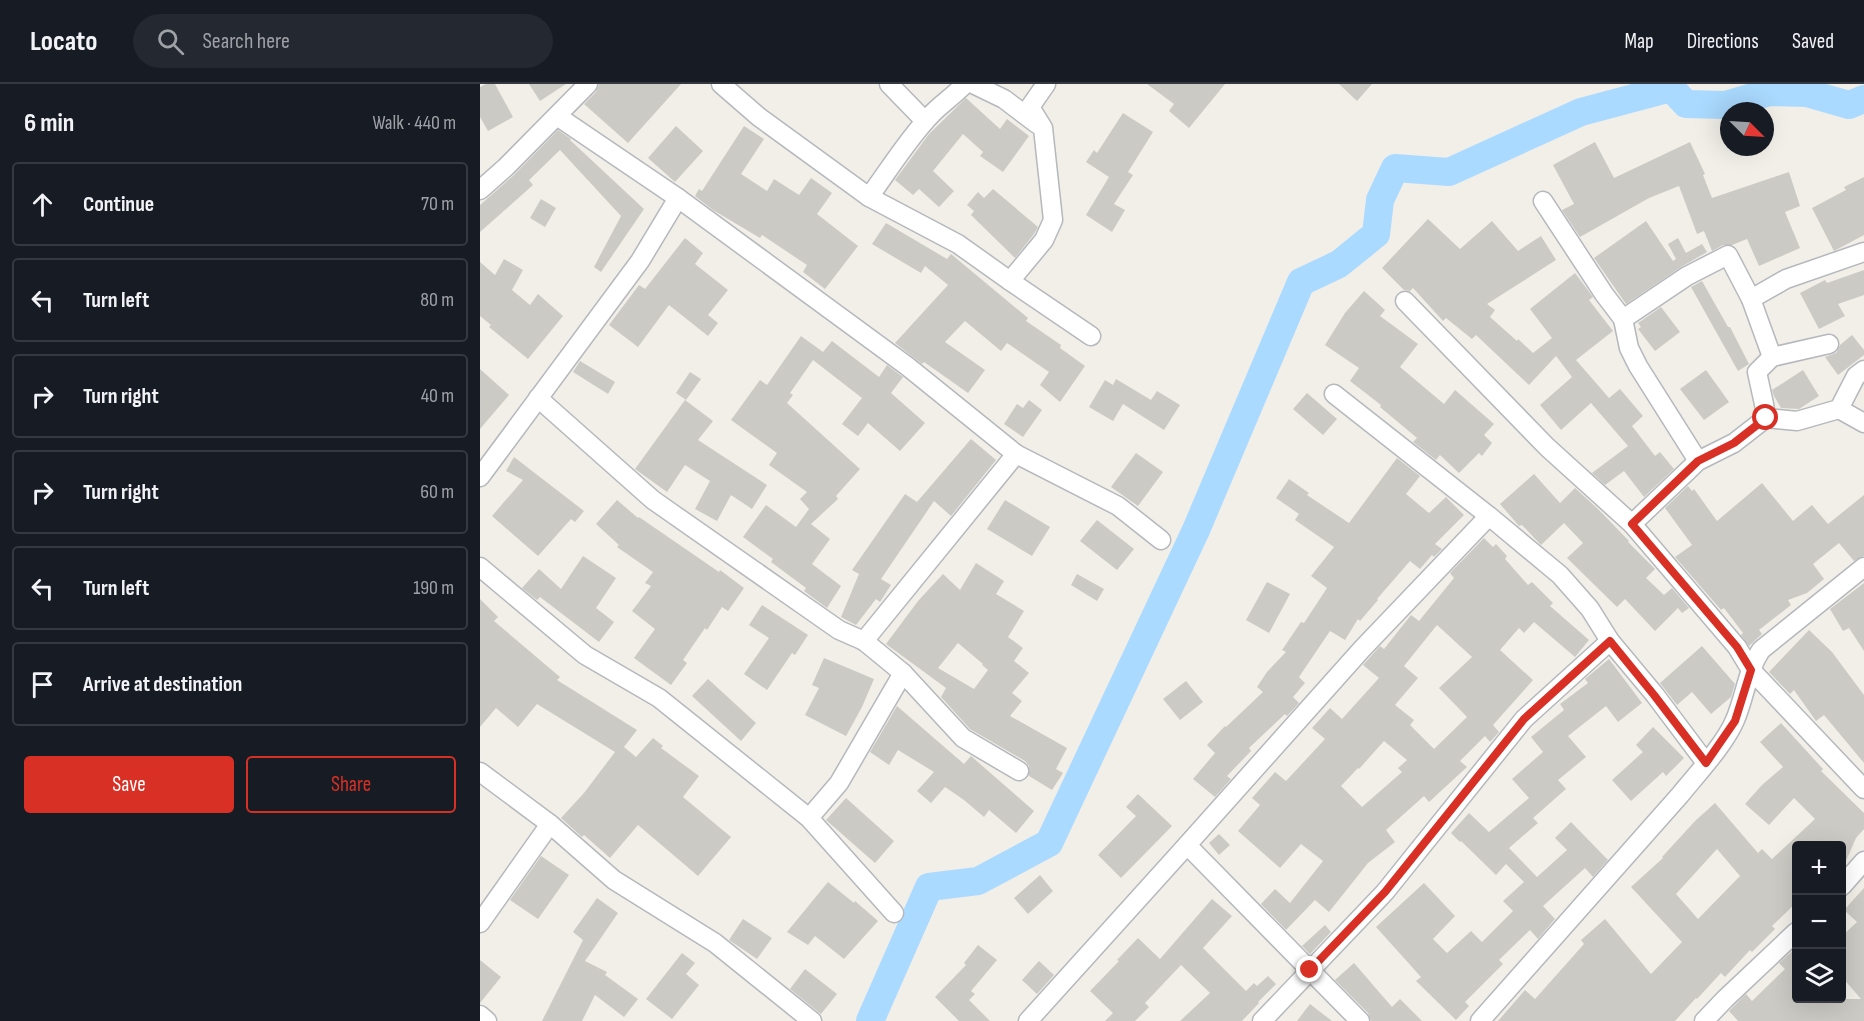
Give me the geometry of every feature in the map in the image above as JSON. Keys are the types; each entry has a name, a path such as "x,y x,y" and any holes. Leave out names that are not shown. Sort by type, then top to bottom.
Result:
{"street":[{"path":"480,189 506,167 588,84"},
{"path":"721,84 759,117 869,197 958,244 1091,336"},
{"path":"889,84 926,121"},
{"path":"869,197 926,121 941,104 951,99 965,84"},
{"path":"973,84 1004,99 1043,128"},
{"path":"1010,281 1044,240 1053,220 1043,128 1030,106 1046,84"},
{"path":"557,116 678,198 907,366 1017,454 1118,506 1161,540"},
{"path":"480,477 640,261 678,198"},
{"path":"1544,201 1604,294 1623,319 1629,348 1638,366 1698,461"},
{"path":"1751,299 1786,279 1864,252"},
{"path":"1623,319 1687,276 1728,255 1751,299 1772,357"},
{"path":"1405,302 1547,447 1632,524 1737,647 1751,670 1864,789"},
{"path":"1766,418 1757,372 1772,357 1829,344"},
{"path":"1839,410 1856,376 1864,370"},
{"path":"1334,394 1560,575 1590,609 1610,641 1706,763"},
{"path":"538,398 653,500 839,630 864,641 903,673 963,738 1019,771"},
{"path":"1632,524 1698,461 1734,443 1766,418 1797,421 1839,410 1864,423"},
{"path":"864,641 1017,454"},
{"path":"1028,1021 1362,649 1489,516"},
{"path":"480,567 585,655 659,698 809,818 894,913"},
{"path":"1480,1021 1706,763 1735,721 1755,659 1761,650 1864,567"},
{"path":"1262,1021 1385,892 1524,719 1610,641"},
{"path":"809,818 839,783 903,673"},
{"path":"480,772 550,824 614,880 716,943 812,1021"},
{"path":"480,922 550,824"},
{"path":"1187,845 1360,1021"},
{"path":"1846,881 1864,861"},
{"path":"1704,1021 1792,937"},
{"path":"480,1015 487,1021"}],"building":[{"path":"495,84 513,117 488,131 480,117 480,87"},
{"path":"529,84 566,84 540,101"},
{"path":"599,84 681,84 628,143 584,104 596,92"},
{"path":"1147,84 1225,84 1189,128 1169,111 1174,104"},
{"path":"1339,84 1372,84 1357,101"},
{"path":"966,98 1000,129 1007,119 1029,136 1003,172 980,156 983,152 963,134 933,171 954,191 939,207 919,189 913,195 895,180 929,134"},
{"path":"1123,113 1153,132 1128,172 1133,175 1114,204 1125,210 1112,232 1086,215 1109,177 1086,162 1094,150 1097,153"},
{"path":"676,126 703,151 675,182 648,158"},
{"path":"744,126 764,139 741,174 767,191 774,179 799,195 811,178 832,193 817,214 858,246 825,289 803,272 807,265 762,235 760,238 713,210 695,196 699,189 702,191"},
{"path":"558,130 571,139 644,209 601,272 594,267 621,216 560,150 529,180 533,185 480,232 480,205 514,175"},
{"path":"1595,142 1614,178 1690,142 1705,174 1703,175 1712,198 1789,172 1800,206 1785,212 1800,248 1759,266 1747,239 1732,245 1723,245 1712,251 1704,231 1697,234 1679,186 1649,198 1580,237 1562,210 1574,204 1553,165"},
{"path":"1864,177 1864,235 1834,251 1812,208 1846,190 1844,187"},
{"path":"993,189 1038,227 1015,258 971,215 974,211 967,205 978,192 984,198"},
{"path":"541,199 556,208 545,227 530,218"},
{"path":"1428,219 1460,249 1492,221 1518,251 1541,236 1556,260 1487,304 1495,310 1490,317 1533,353 1552,338 1530,309 1575,273 1593,297 1589,300 1613,331 1576,360 1609,398 1620,389 1643,416 1632,426 1655,456 1660,452 1674,469 1644,497 1624,471 1605,485 1592,473 1628,446 1591,403 1561,430 1540,405 1572,377 1556,356 1529,385 1476,335 1472,339 1446,318 1443,321 1413,288 1410,291 1404,290 1382,268"},
{"path":"1646,221 1673,261 1676,259 1668,244 1678,238 1686,253 1702,244 1707,252 1626,304 1594,258"},
{"path":"886,223 947,259 951,254 1028,318 1026,321 1061,345 1060,348 1085,366 1060,402 1040,385 1049,372 1007,343 1001,351 965,321 945,342 985,370 968,393 924,362 922,364 895,343 948,285 925,266 921,273 872,244"},
{"path":"685,238 703,253 695,264 728,290 708,315 718,323 708,336 669,305 638,347 609,325 639,285 645,289"},
{"path":"504,259 523,270 512,290 530,305 538,294 563,316 528,359 489,327 491,325 480,316 480,262 495,275"},
{"path":"1864,270 1864,295 1838,304 1845,316 1819,329 1800,293 1825,280 1827,283"},
{"path":"1702,281 1749,364 1738,371 1691,287"},
{"path":"1364,291 1385,310 1380,316 1418,344 1400,367 1444,404 1455,390 1494,424 1484,435 1492,443 1482,456 1479,453 1459,473 1440,455 1436,460 1413,442 1417,438 1380,407 1381,405 1350,381 1359,368 1325,345 1345,313"},
{"path":"1661,307 1680,332 1655,351 1638,329 1641,327 1638,323"},
{"path":"1852,335 1864,350 1864,355 1838,375 1825,357 1836,353 1840,345"},
{"path":"801,336 823,352 832,341 879,377 887,365 903,377 891,393 925,423 900,451 868,423 858,436 842,424 862,398 813,360 790,393 793,395 787,403 860,469 836,496 838,499 811,524 830,539 812,564 841,586 827,608 804,591 806,588 771,562 773,559 743,537 766,505 796,527 809,509 800,499 807,492 769,465 777,453 731,420 760,380 767,385"},
{"path":"580,361 615,382 608,394 573,372"},
{"path":"480,369 509,395 480,429"},
{"path":"1706,370 1729,402 1704,420 1680,389"},
{"path":"1803,370 1819,396 1799,409 1781,408 1772,390"},
{"path":"690,372 701,379 686,400 676,393"},
{"path":"1116,379 1151,400 1157,391 1180,405 1164,430 1123,404 1113,421 1089,407 1105,380 1113,385"},
{"path":"1307,393 1337,419 1323,435 1293,409"},
{"path":"685,400 713,421 698,440 767,485 752,509 731,495 717,521 695,509 710,481 685,465 667,492 635,469"},
{"path":"1029,400 1042,410 1023,437 1004,424 1017,404 1023,408"},
{"path":"971,439 996,460 951,516 934,501 881,579 891,585 880,602 876,599 856,625 841,617 859,574 852,570 905,494 917,502"},
{"path":"1136,453 1163,472 1138,506 1111,487"},
{"path":"514,457 584,511 575,522 571,519 538,556 492,516 523,480 506,471"},
{"path":"1397,458 1420,476 1406,494 1429,513 1446,497 1464,515 1435,544 1442,549 1434,557 1432,555 1420,569 1410,561 1360,621 1358,619 1345,640 1330,631 1299,677 1305,683 1293,697 1299,703 1249,748 1251,751 1227,776 1231,779 1215,797 1193,779 1215,753 1207,745 1263,692 1257,687 1267,672 1286,652 1282,650 1301,622 1304,623 1327,588 1311,576 1334,547 1295,520 1299,514 1276,498 1289,479 1309,493 1307,495 1349,523"},
{"path":"1534,474 1560,503 1575,488 1655,569 1646,578 1664,595 1672,588 1689,608 1682,613 1678,608 1655,631 1625,599 1617,607 1567,558 1583,543 1564,523 1541,545 1522,525 1519,526 1500,504"},
{"path":"1762,483 1793,521 1812,505 1828,524 1864,495 1864,556 1854,561 1839,543 1813,564 1824,579 1807,593 1788,600 1791,605 1759,630 1762,634 1749,646 1741,635 1743,633 1724,608 1721,610 1675,557 1692,545 1665,508 1688,486 1692,491 1694,489 1717,521"},
{"path":"617,500 638,518 744,588 728,611 722,607 707,630 705,628 683,660 687,663 671,685 634,658 655,629 632,611 651,586 645,583 653,572 617,547 619,545 596,524"},
{"path":"1005,500 1050,527 1032,556 987,529"},
{"path":"1097,520 1134,549 1117,570 1080,541"},
{"path":"1484,538 1493,547 1496,544 1507,556 1505,559 1528,585 1532,582 1553,603 1550,606 1589,640 1575,657 1534,622 1524,633 1519,628 1500,650 1533,680 1493,725 1499,732 1490,742 1485,736 1460,761 1467,767 1429,802 1424,796 1386,830 1395,842 1368,863 1329,912 1315,900 1286,930 1261,904 1275,889 1290,903 1323,861 1301,844 1280,868 1238,831 1260,805 1252,798 1275,772 1286,781 1325,739 1312,728 1330,708 1342,719 1379,678 1363,665 1380,646 1384,649 1411,615 1419,621 1454,578 1450,573","holes":["1437,625 1472,657 1439,688 1467,717 1434,749 1410,725 1414,720 1395,705 1418,678 1404,666","1384,741 1407,760 1398,768 1402,772 1362,807 1341,786"]},
{"path":"583,556 616,578 596,608 614,622 599,642 540,597 537,600 522,588 539,569 561,589"},
{"path":"976,563 1004,581 996,594 1024,611 1008,637 1023,648 1014,661 1029,673 1012,693 1022,701 1010,716 1067,748 1056,769 1063,773 1052,790 1029,776 1029,766 1025,761 970,729 941,697 946,688 886,644 918,601 943,574 960,590","holes":["958,643 988,670 974,689 938,668"]},
{"path":"1077,574 1104,589 1097,601 1071,585"},
{"path":"1267,582 1290,594 1269,633 1246,620"},
{"path":"1864,583 1864,651 1849,628 1843,631 1830,609"},
{"path":"480,599 498,617 494,621 560,677 557,680 637,730 624,747 636,757 653,738 663,746 661,748 699,776 683,797 731,837 698,876 638,825 610,858 561,818 584,793 615,752 537,704 518,727 496,708 480,727"},
{"path":"762,605 808,635 795,655 792,653 767,690 744,674 769,638 749,625"},
{"path":"1809,630 1832,652 1864,695 1864,763 1824,715 1816,721 1794,690 1790,694 1769,672"},
{"path":"1702,646 1735,684 1731,697 1711,714 1692,692 1677,705 1660,683"},
{"path":"824,658 874,679 846,736 805,715 819,688 812,685"},
{"path":"1609,659 1642,703 1618,722 1606,706 1568,736 1586,757 1558,780 1566,789 1533,818 1538,823 1509,848 1537,877 1567,850 1555,838 1571,822 1608,860 1593,877 1585,868 1543,906 1555,919 1538,939 1530,930 1499,960 1503,964 1465,1002 1469,1006 1456,1020 1416,981 1421,977 1376,927 1424,883 1455,916 1433,939 1447,953 1471,931 1482,942 1513,911 1503,901 1524,882 1506,864 1496,875 1451,833 1469,813 1489,832 1529,798 1512,779 1543,752 1531,737 1564,710 1560,704 1588,683 1585,679"},
{"path":"708,679 756,723 741,741 692,696"},
{"path":"1186,681 1203,702 1180,720 1163,699"},
{"path":"897,706 964,764 971,756 1034,811 1016,833 989,810 984,817 945,787 931,803 917,791 934,772 898,750 889,765 870,752"},
{"path":"1781,723 1823,769 1821,771 1864,813 1864,829 1856,838 1846,861 1846,841 1792,841 1792,907 1772,926 1775,929 1752,952 1750,950 1725,977 1721,973 1675,1021 1498,1021 1525,990 1535,999 1584,944 1581,940 1605,919 1651,974 1682,942 1631,887 1663,858 1695,821 1715,803 1758,853 1762,849 1772,859 1815,819 1794,798 1769,825 1745,804 1783,767 1760,742","holes":["1717,849 1740,876 1698,919 1676,894"]},
{"path":"1653,727 1684,758 1666,776 1663,772 1631,801 1612,780 1643,752 1636,745"},
{"path":"1138,794 1172,826 1121,878 1098,855 1136,816 1126,807"},
{"path":"846,798 894,841 875,863 826,820"},
{"path":"1219,834 1230,845 1219,855 1209,843"},
{"path":"541,856 569,875 538,919 510,900"},
{"path":"1040,875 1053,891 1028,914 1014,898"},
{"path":"828,882 878,921 844,959 815,936 808,945 787,932"},
{"path":"1864,888 1864,1021 1738,1021 1729,1011 1746,994 1752,1001 1785,969 1779,963 1792,951 1792,1003 1846,1003 1846,999 1861,999 1846,982 1846,932 1857,922 1846,912 1846,908"},
{"path":"597,898 618,913 585,961 607,972 605,975 638,999 624,1017 595,995 582,1021 542,1021 583,940 573,932"},
{"path":"1212,899 1232,916 1203,948 1246,991 1254,983 1257,986 1268,976 1276,984 1242,1021 1180,1021 1210,993 1181,965 1145,1003 1149,1007 1135,1021 1105,1021 1113,1013 1090,991 1119,961 1117,960 1138,938 1160,959"},
{"path":"743,919 772,938 757,959 729,940"},
{"path":"1325,925 1331,932 1310,954 1302,946"},
{"path":"978,945 997,960 971,991 975,994 969,1000 990,1021 959,1021 935,997 966,965 964,963"},
{"path":"682,953 695,963 686,974 699,985 672,1019 646,999"},
{"path":"480,960 501,977 480,1003"},
{"path":"1039,961 1054,975 1037,994 1022,980"},
{"path":"1354,963 1392,1007 1400,999 1422,1021 1371,1021 1368,1013 1335,980"},
{"path":"805,969 837,994 821,1014 790,989"},
{"path":"1310,1004 1332,1021 1297,1021"}],"waterway":[{"path":"870,1021 929,887 978,881 1049,843 1196,530 1301,282 1339,264 1376,234 1380,200 1395,168 1449,172 1581,112 1671,88 1686,104 1726,105 1769,92 1807,93 1849,105 1864,99"}],"route":[{"path":"1310,970 1385,892 1524,719 1610,641 1706,763 1735,721 1751,670 1737,647 1632,524 1698,461 1734,443 1766,418"}]}
